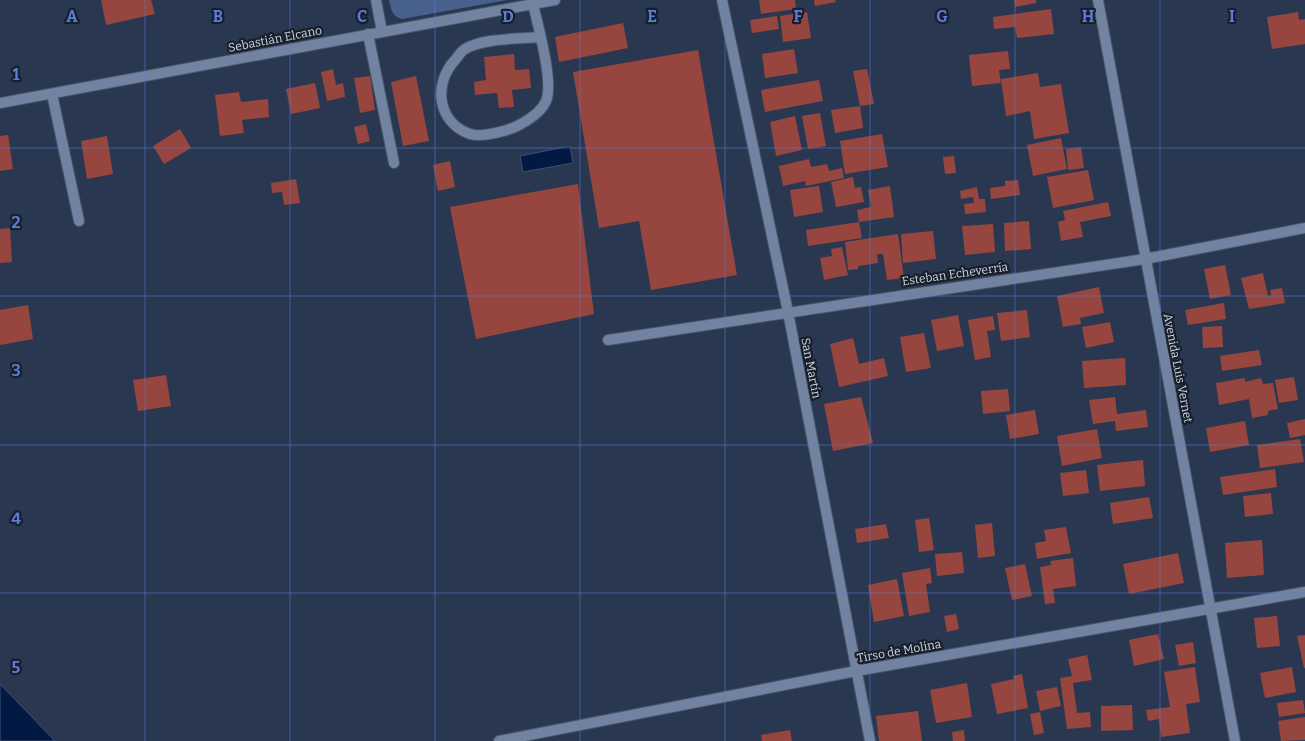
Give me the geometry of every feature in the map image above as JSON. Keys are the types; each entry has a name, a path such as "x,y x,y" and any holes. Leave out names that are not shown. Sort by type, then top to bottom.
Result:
{"street":[{"path":"376,0 382,32"},
{"name":"Sebastián Elcano","path":"0,103 556,0"},
{"name":"San Martín","path":"722,0 788,312 870,741"},
{"name":"Avenida Luis Vernet","path":"1098,0 1235,741"},
{"path":"533,4 540,37 549,84 546,102 533,117 514,128 494,133 472,134 456,127 445,113 440,98 442,82 449,66 465,49 484,42 540,37"},
{"path":"368,34 394,163"},
{"path":"52,94 79,221"},
{"name":"Esteban Echeverría","path":"608,340 1145,259 1305,228"},
{"name":"Tirso de Molina","path":"499,741 856,671 1305,592"}],"shaded area":[{"path":"389,0 507,0 402,19 392,12"},
{"path":"570,146 573,163 523,172 520,156"},
{"path":"0,684 55,741 0,741"}],"building":[{"path":"101,0 151,0 155,14 106,25"},
{"path":"759,0 795,0 796,9 761,14"},
{"path":"814,0 835,0 836,2 815,6"},
{"path":"1014,0 1036,0 1036,3 1015,7"},
{"path":"1051,9 1054,34 1017,38 1015,27 994,29 993,17"},
{"path":"807,12 811,38 783,42 780,16"},
{"path":"1298,12 1299,20 1305,19 1305,44 1272,49 1267,17"},
{"path":"777,16 779,29 752,33 750,20"},
{"path":"623,23 628,48 559,62 555,37"},
{"path":"794,49 798,73 765,78 762,54"},
{"path":"698,50 737,275 651,290 639,221 599,228 573,72"},
{"path":"1008,51 1010,69 999,70 1001,83 972,86 969,55"},
{"path":"514,54 515,70 529,69 531,88 512,90 514,107 499,108 497,93 475,95 474,82 486,80 484,57"},
{"path":"333,69 336,85 343,83 345,97 327,101 321,72"},
{"path":"867,69 874,104 860,106 853,71"},
{"path":"1038,73 1040,87 1061,84 1069,133 1034,139 1030,111 1006,116 1001,79"},
{"path":"370,76 375,110 360,113 354,78"},
{"path":"416,76 429,141 403,146 391,82"},
{"path":"819,80 823,101 765,112 761,90"},
{"path":"315,83 320,108 291,114 286,89"},
{"path":"239,92 241,102 268,99 269,117 242,120 244,133 220,136 215,95"},
{"path":"860,106 863,128 835,133 831,110"},
{"path":"820,113 826,146 808,149 802,116"},
{"path":"795,116 802,150 776,156 770,122"},
{"path":"366,124 370,141 358,144 354,127"},
{"path":"180,129 191,148 164,164 153,146"},
{"path":"882,134 888,167 845,174 840,141"},
{"path":"8,135 13,169 0,171 0,136"},
{"path":"107,136 113,174 87,179 81,141"},
{"path":"1061,138 1067,169 1033,176 1027,145"},
{"path":"1081,147 1084,168 1068,170 1066,149"},
{"path":"954,156 956,173 945,174 943,157"},
{"path":"809,159 811,167 827,164 829,171 842,168 844,178 806,186 805,181 783,186 779,166"},
{"path":"450,161 455,187 438,191 433,165"},
{"path":"1088,170 1094,200 1053,208 1047,177"},
{"path":"853,177 855,188 861,187 864,202 836,207 831,182"},
{"path":"296,179 300,203 284,205 282,192 272,193 271,183"},
{"path":"1018,180 1020,195 991,199 990,188 1005,186 1005,181"},
{"path":"578,184 594,314 476,339 450,207"},
{"path":"819,186 823,212 794,217 790,190"},
{"path":"890,186 894,217 859,222 857,210 871,207 868,190"},
{"path":"977,187 979,199 985,199 986,212 965,214 964,204 974,203 973,197 961,199 960,191"},
{"path":"1108,202 1111,216 1080,222 1083,237 1061,241 1058,222 1065,220 1063,211"},
{"path":"1029,221 1031,249 1005,251 1004,223"},
{"path":"859,222 862,238 808,246 806,230"},
{"path":"993,224 995,252 965,255 962,226"},
{"path":"10,228 12,262 0,263 0,229"},
{"path":"933,231 936,259 903,263 901,234"},
{"path":"898,234 904,278 887,280 883,254 877,254 878,263 858,266 858,269 848,270 845,242"},
{"path":"842,247 848,275 824,280 820,258 832,256 831,249"},
{"path":"1225,265 1231,295 1210,299 1204,269"},
{"path":"1263,273 1268,296 1271,295 1270,290 1282,288 1285,303 1249,309 1241,278"},
{"path":"1099,287 1104,313 1080,318 1081,324 1063,327 1057,296"},
{"path":"1224,303 1226,319 1188,325 1185,310"},
{"path":"28,305 33,339 0,345 0,310"},
{"path":"1027,310 1030,337 1001,341 997,313"},
{"path":"958,315 964,346 937,351 931,320"},
{"path":"993,316 995,330 987,331 991,357 975,360 968,320"},
{"path":"1110,322 1114,342 1086,348 1082,327"},
{"path":"1222,326 1223,347 1203,348 1202,327"},
{"path":"924,333 931,368 906,372 900,337"},
{"path":"853,338 859,364 884,358 888,376 839,387 830,344"},
{"path":"1259,350 1262,365 1222,371 1220,356"},
{"path":"1125,358 1126,385 1084,388 1082,361"},
{"path":"166,375 171,406 138,411 133,380"},
{"path":"1294,377 1298,400 1279,403 1275,380"},
{"path":"1245,378 1245,382 1261,378 1263,384 1273,383 1278,409 1268,411 1268,415 1252,418 1249,399 1219,405 1216,383"},
{"path":"1008,389 1010,411 983,414 981,391"},
{"path":"861,397 873,443 833,451 824,404"},
{"path":"1115,397 1117,414 1146,410 1148,427 1116,431 1115,421 1093,424 1089,400"},
{"path":"1035,410 1039,434 1010,439 1006,415"},
{"path":"1305,419 1305,435 1290,438 1287,423"},
{"path":"1245,421 1249,445 1210,452 1206,428"},
{"path":"1097,429 1102,458 1062,466 1057,436"},
{"path":"1300,439 1304,462 1260,468 1257,445"},
{"path":"1143,460 1145,486 1100,491 1097,465"},
{"path":"1275,469 1277,487 1223,495 1220,477"},
{"path":"1086,470 1089,493 1063,496 1060,473"},
{"path":"1271,493 1273,514 1245,517 1243,496"},
{"path":"1149,497 1153,518 1113,524 1110,503"},
{"path":"929,518 934,550 919,552 915,520"},
{"path":"992,523 995,556 978,558 975,525"},
{"path":"886,524 889,538 857,543 855,529"},
{"path":"1066,527 1071,553 1037,559 1035,543 1046,541 1044,530"},
{"path":"1262,540 1264,575 1227,578 1225,543"},
{"path":"962,552 964,573 937,576 935,554"},
{"path":"1178,553 1184,583 1129,594 1123,564"},
{"path":"1073,558 1076,586 1053,589 1055,603 1045,604 1040,567 1051,565 1050,561"},
{"path":"1025,564 1032,596 1012,600 1005,568"},
{"path":"930,568 932,583 926,584 930,612 909,616 902,573"},
{"path":"897,579 904,616 874,622 868,585"},
{"path":"956,614 959,629 947,632 944,616"},
{"path":"1277,616 1280,646 1257,648 1254,618"},
{"path":"1158,634 1164,659 1134,666 1129,640"},
{"path":"1305,635 1305,668 1304,668 1297,636"},
{"path":"1193,642 1196,663 1179,666 1175,645"},
{"path":"1087,655 1092,680 1073,683 1077,713 1090,712 1091,727 1067,729 1060,678 1072,676 1068,659"},
{"path":"1195,667 1200,702 1186,704 1190,733 1161,737 1159,719 1148,721 1146,710 1170,707 1164,672"},
{"path":"1292,667 1296,692 1265,698 1260,673"},
{"path":"1022,674 1028,708 997,714 991,684 1014,679 1013,676"},
{"path":"967,683 972,717 936,723 930,690"},
{"path":"1057,687 1061,706 1040,711 1036,691"},
{"path":"1303,700 1305,713 1279,717 1277,703"},
{"path":"1132,705 1133,730 1101,731 1101,706"},
{"path":"918,711 922,741 879,741 876,716"},
{"path":"1040,712 1044,733 1034,735 1030,714"},
{"path":"1305,717 1305,740 1281,741 1278,721"},
{"path":"790,730 792,741 762,741 761,735"},
{"path":"964,730 965,741 953,741 952,732"}]}
